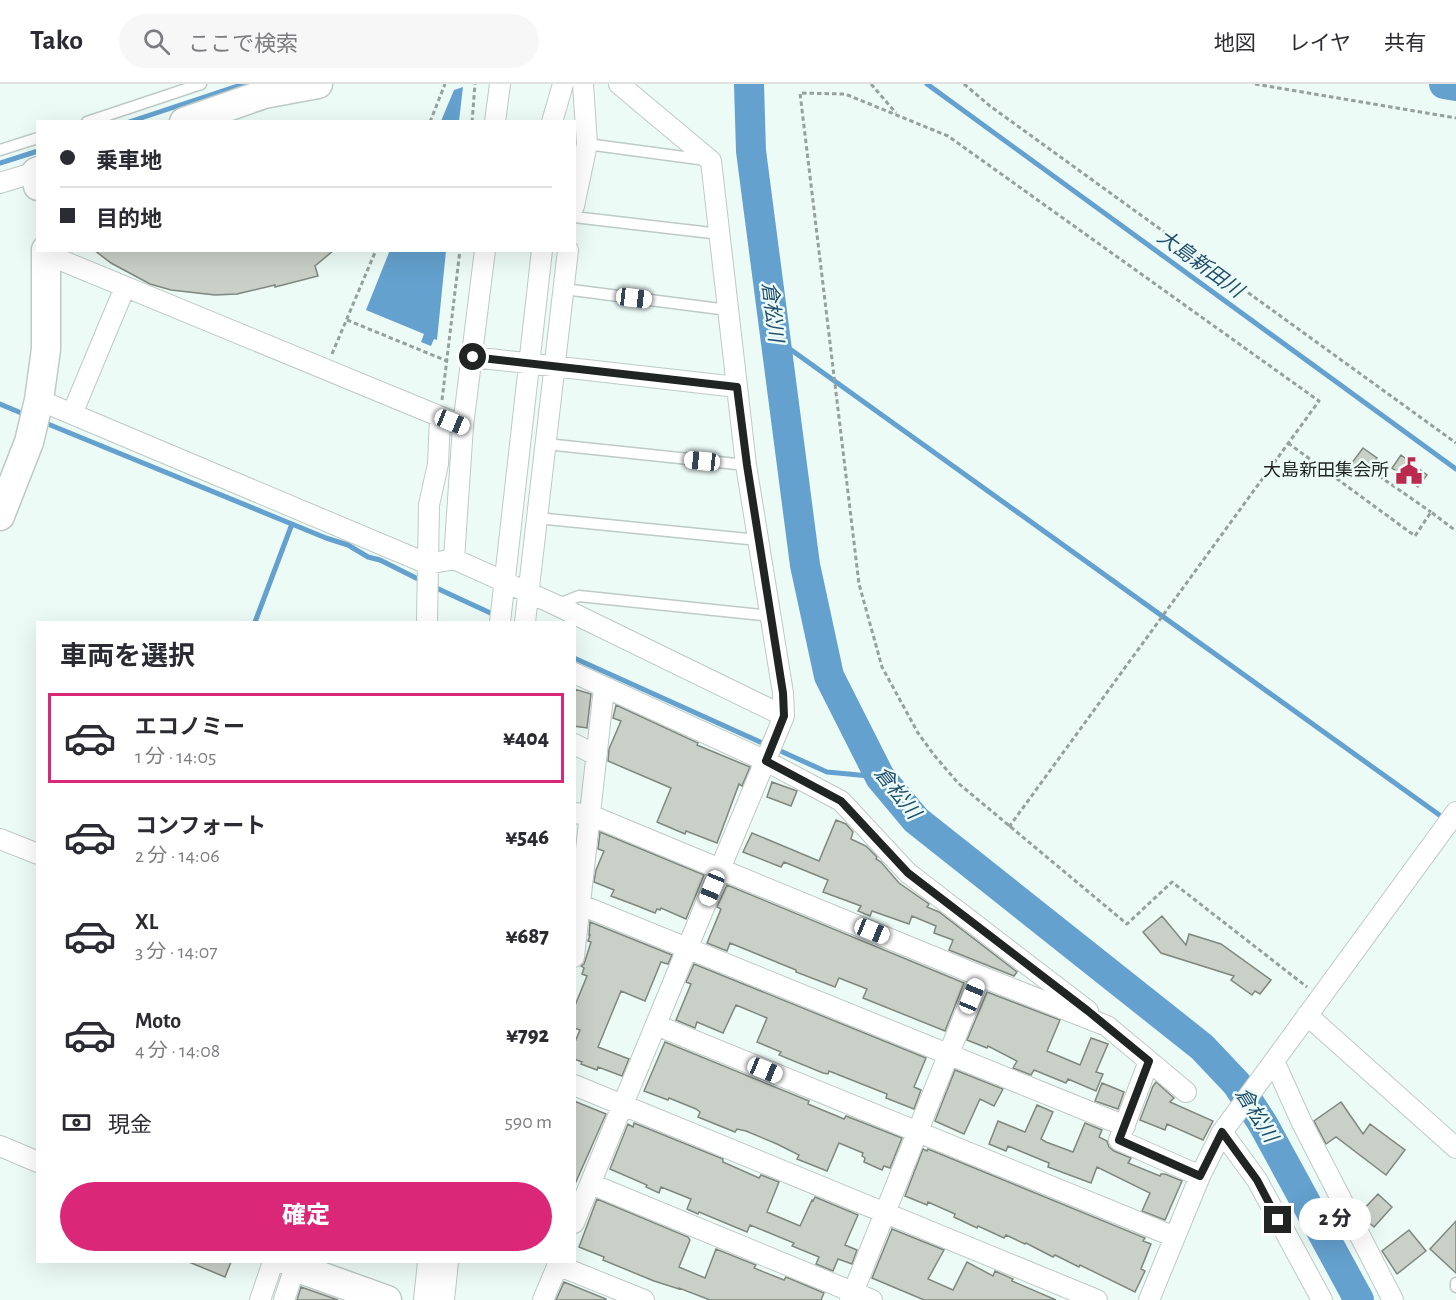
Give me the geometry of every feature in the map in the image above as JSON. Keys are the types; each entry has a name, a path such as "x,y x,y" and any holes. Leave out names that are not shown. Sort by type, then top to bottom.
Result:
{"street":[{"path":"190,120 264,94 318,84"},
{"path":"495,120 500,84"},
{"path":"553,120 564,84"},
{"path":"576,196 587,144 583,84"},
{"path":"576,1218 784,716 783,693 747,465 711,161 619,84"},
{"path":"0,183 36,176"},
{"path":"0,516 28,442 39,400 46,349 46,252 125,287 464,426"},
{"path":"428,621 441,562 464,426 485,252"},
{"path":"500,621 542,252"},
{"path":"525,621 568,252"},
{"path":"72,414 125,287"},
{"path":"473,357 737,387"},
{"path":"39,400 441,562 504,581 556,604 784,716"},
{"path":"439,621 441,562 429,505 438,464 440,417"},
{"path":"576,674 766,761 841,801 908,873 1107,1026 1186,1092"},
{"path":"576,940 580,905 582,814 596,755 604,688"},
{"path":"576,745 596,755"},
{"path":"1223,1131 1456,812"},
{"path":"582,814 1107,1026"},
{"path":"0,838 36,853"},
{"path":"580,905 1125,1126"},
{"path":"852,1296 980,976"},
{"path":"1307,1015 1456,1148"},
{"path":"656,1025 1175,1237"},
{"path":"1149,1061 1119,1140 1200,1176"},
{"path":"1273,1061 1302,1123 1393,1300"},
{"path":"576,1086 1097,1300"},
{"path":"1149,1300 1200,1176 1222,1132 1257,1180 1322,1300"},
{"path":"0,1146 36,1160"},
{"path":"591,1184 852,1296 872,1300"},
{"path":"260,1300 283,1263"},
{"path":"283,1263 284,1300"},
{"path":"283,1263 387,1300"},
{"path":"424,1300 428,1263"},
{"path":"444,1300 448,1263"},
{"path":"543,1300 558,1263 644,1300"}],"lane":[{"path":"93,120 201,84"},
{"path":"0,150 36,139"},
{"path":"587,144 711,161"},
{"path":"576,217 720,234"},
{"path":"564,290 729,310"},
{"path":"546,444 747,465"},
{"path":"537,518 758,540"},
{"path":"556,604 579,596 771,616"}],"path":[{"path":"431,120 445,84"},
{"path":"472,120 476,84"},
{"path":"871,84 898,114"},
{"path":"964,84 1000,114 1456,443"},
{"path":"1255,84 1456,118"},
{"path":"1009,827 1319,401 948,136 845,94 800,93 859,584 882,667 918,733 958,783 1009,827 1127,924 1172,882 1320,997"},
{"path":"326,370 375,252"},
{"path":"440,417 460,252"},
{"path":"347,320 447,361"},
{"path":"1288,443 1415,536 1431,512"},
{"path":"1379,476 1456,531"}],"water":[{"path":"463,87 459,120 441,120 454,90"},
{"path":"389,252 446,252 437,340 434,339 431,346 421,342 424,334 366,310"}],"building":[{"path":"97,252 332,252 315,266 318,276 237,294 215,295 171,290 150,284 111,263"},
{"path":"1363,448 1377,458 1368,470 1365,468 1362,472 1351,464"},
{"path":"1401,455 1427,475 1418,487 1392,468"},
{"path":"576,690 591,694 587,728 576,726"},
{"path":"616,705 698,743 697,745 750,767 742,786 739,784 717,843 686,831 685,834 657,822 671,788 608,761 609,749 621,721 613,718"},
{"path":"772,782 797,791 791,806 767,797"},
{"path":"836,820 846,824 853,832 851,839 866,846 899,883 929,904 927,907 939,912 1017,972 1014,976 949,950 953,940 934,933 936,926 912,916 909,924 872,911 870,916 858,911 861,906 823,892 828,880 784,862 781,867 743,852 752,833 819,861"},
{"path":"600,832 704,875 686,919 661,908 655,913 611,896 614,890 594,882 604,851 598,849"},
{"path":"727,885 964,983 945,1031 863,998 867,989 839,978 835,987 730,943 727,951 707,943 721,909 717,907"},
{"path":"1162,916 1186,945 1189,934 1221,944 1271,980 1260,994 1255,991 1252,995 1231,980 1234,976 1161,953 1143,932"},
{"path":"590,922 672,955 668,964 661,962 645,1001 621,991 598,1047 629,1059 622,1076 598,1067 597,1070 576,1060 576,1039 580,1030 576,1029 576,1003 587,976 582,974 584,968 581,966 584,964 591,942 588,941"},
{"path":"694,964 926,1058 914,1087 921,1090 914,1109 886,1098 887,1094 829,1071 828,1074 823,1073 779,1055 781,1052 757,1042 767,1018 736,1005 723,1033 697,1022 695,1028 676,1020 691,984 686,982"},
{"path":"987,992 1060,1020 1047,1051 1080,1065 1091,1038 1108,1044 1096,1072 1103,1074 1096,1091 1068,1079 1066,1083 1034,1070 1031,1075 1013,1068 1017,1061 988,1046 987,1048 967,1040"},
{"path":"665,1042 809,1101 808,1104 844,1119 846,1116 902,1138 890,1168 884,1166 882,1170 864,1162 863,1153 839,1143 827,1171 797,1159 799,1155 777,1144 746,1131 737,1129 735,1132 698,1117 700,1112 696,1109 644,1091"},
{"path":"955,1070 1003,1089 994,1106 980,1099 964,1134 935,1121"},
{"path":"1156,1082 1174,1098 1170,1102 1213,1121 1203,1140 1167,1124 1165,1130 1140,1120"},
{"path":"1102,1083 1124,1092 1118,1109 1095,1101"},
{"path":"576,1102 606,1114 576,1182"},
{"path":"1341,1102 1363,1134 1370,1124 1405,1150 1386,1175 1336,1137 1326,1144 1314,1121"},
{"path":"1037,1105 1053,1112 1041,1139 1046,1142 1073,1152 1085,1123 1102,1130 1099,1137 1107,1141 1109,1147 1114,1151 1131,1158 1128,1163 1160,1176 1165,1174 1182,1181 1165,1220 1142,1211 1150,1193 1097,1167 1091,1183 1048,1167 1049,1163 1008,1146 1006,1151 989,1144 998,1121 1025,1132"},
{"path":"634,1123 723,1159 723,1162 759,1178 761,1175 779,1182 767,1212 800,1226 815,1197 858,1215 845,1245 857,1250 852,1264 838,1259 833,1271 816,1264 819,1257 792,1246 794,1243 750,1225 747,1232 699,1212 698,1214 687,1209 691,1199 661,1187 659,1193 646,1187 647,1185 610,1169 628,1124 633,1127"},
{"path":"923,1149 927,1151 928,1149 1145,1238 1143,1241 1151,1244 1141,1269 1145,1271 1135,1292 1080,1265 1079,1267 1055,1255 1053,1257 1006,1235 1004,1238 978,1226 977,1228 954,1217 955,1214 928,1202 927,1205 905,1196"},
{"path":"1378,1194 1392,1207 1374,1227 1361,1212"},
{"path":"597,1199 688,1237 690,1240 679,1267 705,1278 716,1249 756,1265 754,1268 784,1280 786,1277 824,1293 821,1300 710,1300 654,1281 603,1260 604,1257 579,1247"},
{"path":"1456,1221 1456,1273 1430,1249"},
{"path":"892,1229 944,1250 928,1279 953,1290 967,1262 993,1276 995,1271 1056,1300 924,1300 872,1278"},
{"path":"1409,1230 1426,1251 1397,1274 1382,1251"},
{"path":"191,1263 231,1263 225,1277"},
{"path":"564,1282 606,1299 606,1300 556,1300"},
{"path":"301,1287 338,1300 297,1300"}],"waterway":[{"path":"135,120 244,84"},
{"name":"倉松川","path":"749,84 751,151 805,565 829,676 880,777 916,820 1202,1047 1237,1084 1263,1124 1359,1300"},
{"name":"大島新田川","path":"927,84 1456,469"},
{"path":"1444,84 1456,86"},
{"path":"0,163 36,152"},
{"path":"776,339 1445,819"},
{"path":"0,404 26,415"},
{"path":"43,422 348,545 368,557 380,560 424,582"},
{"path":"255,621 292,524"},
{"path":"432,586 497,616"},
{"path":"576,659 767,745"},
{"path":"776,749 827,772 880,777"}],"place":[{"name":"大島新田集会所","path":"1409,471"}],"route":[{"path":"473,357 737,387 783,693 784,716 766,761 841,801 908,873 1088,1011 1149,1061 1119,1140 1200,1176 1222,1132 1257,1180 1278,1220"}]}
